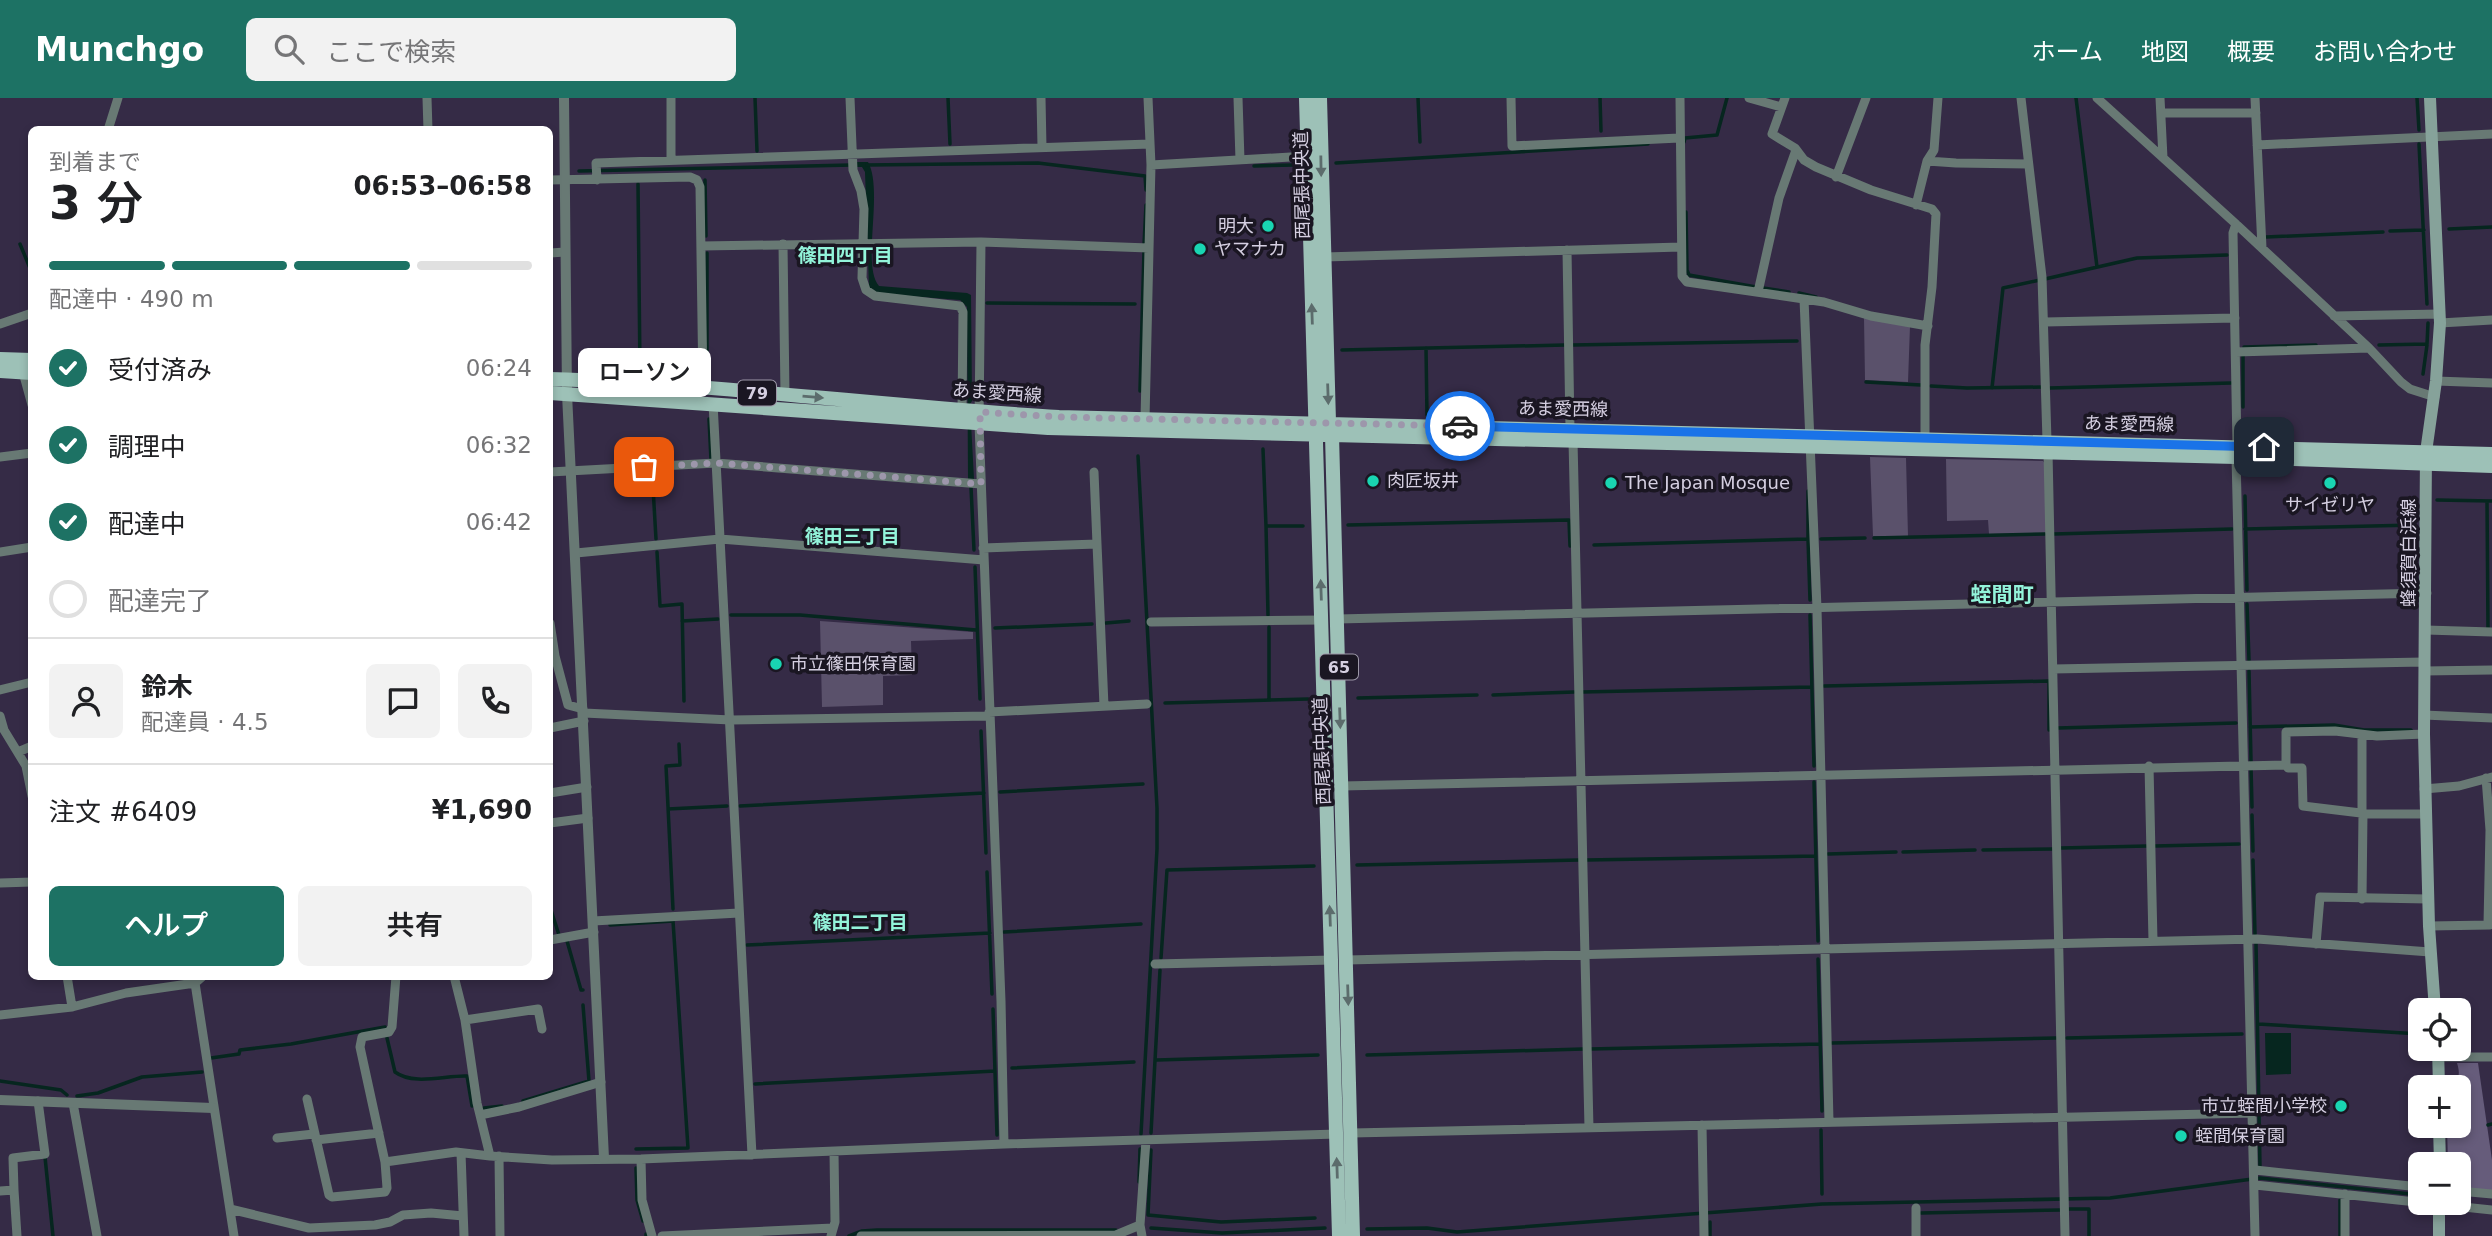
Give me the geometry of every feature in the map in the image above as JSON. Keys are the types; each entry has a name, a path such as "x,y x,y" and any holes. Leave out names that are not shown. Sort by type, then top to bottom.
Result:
{"main road":[{"name":"西尾張中央道","path":"1306,98 1323,428 1338,619 1353,1236"},
{"name":"西尾張中央道","path":"1320,98 1324,257 1322,620 1339,1236"},
{"name":"蜂須賀白浜線","path":"2430,98 2440,318 2435,397 2426,458 2424,789 2434,998"},
{"path":"0,359 28,368"},
{"path":"0,371 28,368"},
{"name":"あま愛西線","path":"553,380 567,387 713,403 969,416 2426,458 2492,466"},
{"name":"あま愛西線","path":"553,392 567,387 703,388 969,416 1048,428 1323,428"},
{"name":"あま愛西線","path":"1810,441 1925,438 2047,447"},
{"name":"あま愛西線","path":"2426,458 2492,454"},
{"path":"2439,1236 2440,1215"}],"street":[{"path":"109,126 118,98"},
{"path":"427,98 428,126"},
{"path":"564,98 567,387 604,1158"},
{"path":"671,98 671,160"},
{"path":"850,98 852,161 863,200 868,243 862,278 866,290 874,296 960,306 963,312 969,416 981,484 1004,1144"},
{"path":"1041,98 1042,147"},
{"path":"1145,419 1151,165 1148,98"},
{"path":"1238,98 1240,160"},
{"path":"1511,98 1513,146 1679,138"},
{"path":"1680,98 1682,276 1687,282 1824,302 1871,316 1928,326"},
{"path":"1749,98 1783,103 1772,134 1796,150 1804,160 1836,177 1932,209 1936,214 1932,287 1925,345 1925,438"},
{"path":"1836,177 1866,98"},
{"path":"1916,205 1927,161 1934,150 1938,98"},
{"path":"2021,98 2045,322 2065,1236"},
{"path":"2097,98 2262,248 2410,389 2435,397"},
{"path":"2160,98 2163,159"},
{"path":"2255,98 2262,248"},
{"path":"2161,113 2256,113"},
{"path":"2257,145 2492,134"},
{"path":"597,175 596,163 671,160 852,161 1042,147 1150,144"},
{"path":"1758,292 1779,198 1796,150"},
{"path":"1151,165 1307,156"},
{"path":"1927,161 2028,164"},
{"path":"553,180 597,175 690,177 697,180 700,187 703,388"},
{"path":"2236,224 2233,233 2236,452 2255,1236"},
{"path":"701,246 981,242 1149,248"},
{"path":"969,416 981,242"},
{"path":"783,244 785,395"},
{"path":"1324,257 1681,247"},
{"path":"1567,250 1589,1128"},
{"path":"553,253 565,252"},
{"path":"1804,299 1817,608 1829,1122"},
{"path":"0,324 28,314"},
{"path":"2334,316 2492,320"},
{"path":"2045,322 2235,318"},
{"path":"2236,352 2369,348"},
{"path":"2436,381 2492,383"},
{"path":"713,403 752,1155"},
{"path":"0,457 28,454"},
{"path":"553,472 716,463 981,484"},
{"path":"1094,472 1104,706"},
{"path":"576,553 720,539 984,560"},
{"path":"983,548 1097,544"},
{"path":"0,552 28,548"},
{"path":"1338,619 2427,593"},
{"path":"1152,622 1322,620"},
{"path":"2426,630 2492,632"},
{"path":"553,659 568,705 584,714"},
{"path":"2053,668 2241,665 2424,666 2492,670"},
{"path":"0,690 28,683"},
{"path":"553,727 584,714 731,720 989,714 1147,704"},
{"path":"2424,715 2492,718"},
{"path":"0,716 4,730 26,766 28,776"},
{"path":"2286,765 2286,732 2424,734"},
{"path":"2362,735 2362,899"},
{"path":"18,752 28,748"},
{"path":"1342,786 2286,765 2288,768 2302,768 2302,806 2363,813 2425,814"},
{"path":"2149,766 2153,941"},
{"path":"2424,789 2459,786 2489,778 2490,925 2429,926"},
{"path":"553,793 587,787"},
{"path":"553,823 588,818"},
{"path":"0,883 28,882"},
{"path":"2316,944 2320,897 2428,899"},
{"path":"553,939 593,926 739,913"},
{"path":"1347,960 2248,939 2430,952"},
{"path":"1155,964 1332,960"},
{"path":"68,980 72,1007"},
{"path":"0,1015 72,1007 126,993 199,980 213,1108 234,1236"},
{"path":"307,1099 329,1195 332,1197 385,1192 385,1162 360,1042 362,1037 388,1032 392,1027 396,980"},
{"path":"455,980 480,1115 495,1156 500,1236"},
{"path":"464,1020 538,1009 542,1029"},
{"path":"2471,1055 2492,1057"},
{"path":"480,1115 519,1107 601,1082"},
{"path":"0,1100 213,1108"},
{"path":"17,1236 13,1158 45,1154 38,1101"},
{"path":"73,1102 97,1236"},
{"path":"1352,1133 2253,1113"},
{"path":"1702,1125 1704,1236"},
{"path":"277,1138 379,1133"},
{"path":"385,1162 461,1153 552,1160 1336,1134"},
{"path":"1142,1236 1140,1225 1146,1140"},
{"path":"662,1236 832,1232 835,1222 834,1152"},
{"path":"461,1153 464,1236"},
{"path":"641,1158 642,1200 652,1236"},
{"path":"2255,1178 2408,1186"},
{"path":"2255,1178 2345,1194 2408,1201"},
{"path":"0,1191 14,1190"},
{"path":"2471,1192 2492,1194"},
{"path":"2344,1236 2345,1194"},
{"path":"1916,1208 1916,1236"},
{"path":"2471,1208 2492,1210"},
{"path":"230,1209 309,1228 375,1225 390,1222 403,1215 431,1213 463,1216"},
{"path":"861,1236 1116,1236 1140,1225"}],"shaded area":[{"path":"855,162 868,162 872,175 872,262 879,286 971,295 970,404 974,479 968,479 967,307 960,300 882,294 869,287 865,172 862,167 855,167"},
{"path":"1864,318 1910,326 1908,382 1865,380"},
{"path":"1870,457 1906,458 1908,536 1873,536"},
{"path":"1946,459 2043,461 2046,465 2046,533 1989,534 1988,520 1947,521"},
{"path":"820,621 973,632 973,639 911,641 912,675 883,676 883,705 822,707"},
{"path":"2265,1033 2291,1033 2291,1074 2266,1075"},
{"path":"2457,1063 2478,1063 2492,1160 2492,1191 2471,1189 2471,1152 2448,1152 2447,1138 2471,1138 2471,1075 2459,1075"}],"waterway":[{"path":"755,98 757,151"},
{"path":"948,98 950,144"},
{"path":"1418,98 1420,142"},
{"path":"1600,98 1601,131"},
{"path":"1684,142 1685,138 1717,135 1727,98"},
{"path":"2076,98 2097,267"},
{"path":"2417,98 2419,130"},
{"path":"1336,163 1648,144"},
{"path":"2419,144 2427,304"},
{"path":"867,165 1038,163 1145,176 1146,190"},
{"path":"579,171 852,165"},
{"path":"1254,166 1294,165"},
{"path":"705,180 706,236"},
{"path":"638,184 640,371"},
{"path":"1144,245 1146,205"},
{"path":"1686,212 1689,275 1756,287"},
{"path":"2449,229 2492,227"},
{"path":"2390,231 2424,230"},
{"path":"2266,237 2383,232"},
{"path":"20,244 28,263"},
{"path":"1140,391 1144,251"},
{"path":"707,253 707,373"},
{"path":"2045,279 2137,258 2227,255"},
{"path":"1992,388 2003,288 2040,280"},
{"path":"1763,288 1789,292"},
{"path":"1799,293 1816,297"},
{"path":"987,303 1135,304"},
{"path":"2379,345 2427,344 2428,323"},
{"path":"1573,345 1797,341"},
{"path":"1342,350 1565,345"},
{"path":"2244,347 2316,345"},
{"path":"2423,374 2427,345"},
{"path":"1426,348 1427,415"},
{"path":"2243,356 2243,407"},
{"path":"1866,382 1921,385"},
{"path":"2050,388 2231,383"},
{"path":"1931,386 2042,387"},
{"path":"709,419 711,460"},
{"path":"1263,449 1266,526 1303,526"},
{"path":"1138,456 1157,808 1141,1134"},
{"path":"652,470 656,539"},
{"path":"971,487 974,550"},
{"path":"1808,491 1808,539"},
{"path":"2245,496 2247,590"},
{"path":"2437,500 2492,501"},
{"path":"2487,501 2488,628"},
{"path":"1348,525 1569,520 1570,546"},
{"path":"2245,529 2415,525"},
{"path":"1266,526 1268,615"},
{"path":"2054,534 2232,529"},
{"path":"1874,538 2045,534"},
{"path":"1821,539 1865,538"},
{"path":"1594,545 1808,539 1810,600"},
{"path":"657,552 660,606 682,604 684,701"},
{"path":"975,567 980,699"},
{"path":"2247,604 2249,660"},
{"path":"731,615 800,615 976,630"},
{"path":"1810,615 1814,766"},
{"path":"682,621 718,619"},
{"path":"1106,623 1129,621"},
{"path":"995,628 1092,624"},
{"path":"1269,627 1269,700"},
{"path":"2249,671 2251,761"},
{"path":"1824,686 2049,681 2049,730"},
{"path":"1582,692 1812,687"},
{"path":"1493,695 1574,692"},
{"path":"1358,698 1477,695"},
{"path":"1165,703 1308,699"},
{"path":"2058,728 2236,723"},
{"path":"2250,727 2334,725 2364,730 2411,730"},
{"path":"981,731 986,853"},
{"path":"673,909 666,766 680,765 679,744"},
{"path":"2251,767 2252,807"},
{"path":"1814,782 1818,941"},
{"path":"1000,792 1143,784"},
{"path":"740,806 984,793"},
{"path":"668,809 727,806"},
{"path":"2252,815 2253,851"},
{"path":"2155,846 2239,844"},
{"path":"2061,848 2147,846"},
{"path":"1983,850 2054,849"},
{"path":"1903,852 1975,850"},
{"path":"1828,854 1896,852"},
{"path":"1586,860 1816,856"},
{"path":"1357,865 1579,860"},
{"path":"2253,860 2255,934"},
{"path":"1161,958 1167,870 1314,866"},
{"path":"987,872 992,994"},
{"path":"553,916 559,935"},
{"path":"610,925 673,921"},
{"path":"636,1149 688,1148 673,921"},
{"path":"1004,932 1141,924"},
{"path":"747,945 990,933"},
{"path":"567,941 583,990"},
{"path":"2256,943 2260,1167"},
{"path":"1818,959 1822,1111"},
{"path":"1151,1133 1160,970"},
{"path":"523,1101 589,1081 583,1005"},
{"path":"993,1009 997,1135"},
{"path":"2258,1024 2408,1033"},
{"path":"211,1058 239,1054 240,1050 385,1027"},
{"path":"2067,1038 2242,1034"},
{"path":"387,1038 395,1072 421,1079 467,1076 472,1106"},
{"path":"1832,1043 2056,1038"},
{"path":"1590,1049 1820,1044"},
{"path":"1367,1055 1583,1049"},
{"path":"1157,1060 1318,1055"},
{"path":"1012,1068 1134,1062"},
{"path":"755,1084 995,1071"},
{"path":"77,1096 98,1093 142,1077 202,1072"},
{"path":"0,1081 61,1090 67,1095"},
{"path":"484,1108 502,1106"},
{"path":"2488,1125 2492,1124"},
{"path":"1821,1130 1822,1194"},
{"path":"1139,1182 1140,1149"},
{"path":"1151,1150 1148,1215 1221,1222 1315,1218"},
{"path":"45,1157 53,1236"},
{"path":"636,1168 637,1200 643,1221"},
{"path":"1367,1229 1427,1228 1457,1232 1822,1204 2110,1198 2260,1178 2408,1194"},
{"path":"2340,1200 2340,1236"},
{"path":"2069,1209 2089,1209 2089,1236"},
{"path":"1921,1213 2060,1210"},
{"path":"1710,1222 1710,1236"},
{"path":"1151,1228 1222,1233 1325,1228"},
{"path":"849,1236 862,1231 877,1230 1116,1230"}],"way so far":[{"path":"644,467 716,463 981,484 980,412 1059,417 1460,426"}],"place":[{"name":"明大","path":"1268,226"},
{"name":"ヤマナカ","path":"1200,249"},
{"name":"ローソン","path":"644,467"},
{"name":"肉匠坂井","path":"1373,481"},
{"name":"The Japan Mosque","path":"1611,483"},
{"name":"サイゼリヤ","path":"2330,483"},
{"name":"市立篠田保育園","path":"776,664"},
{"name":"市立蛭間小学校","path":"2341,1106"},
{"name":"蛭間保育園","path":"2181,1136"}],"district":[{"name":"篠田四丁目","path":"845,255"},
{"name":"篠田三丁目","path":"852,536"},
{"name":"蛭間町","path":"2002,595"},
{"name":"篠田二丁目","path":"860,922"}],"route":[{"path":"1460,426 2264,447"}]}
